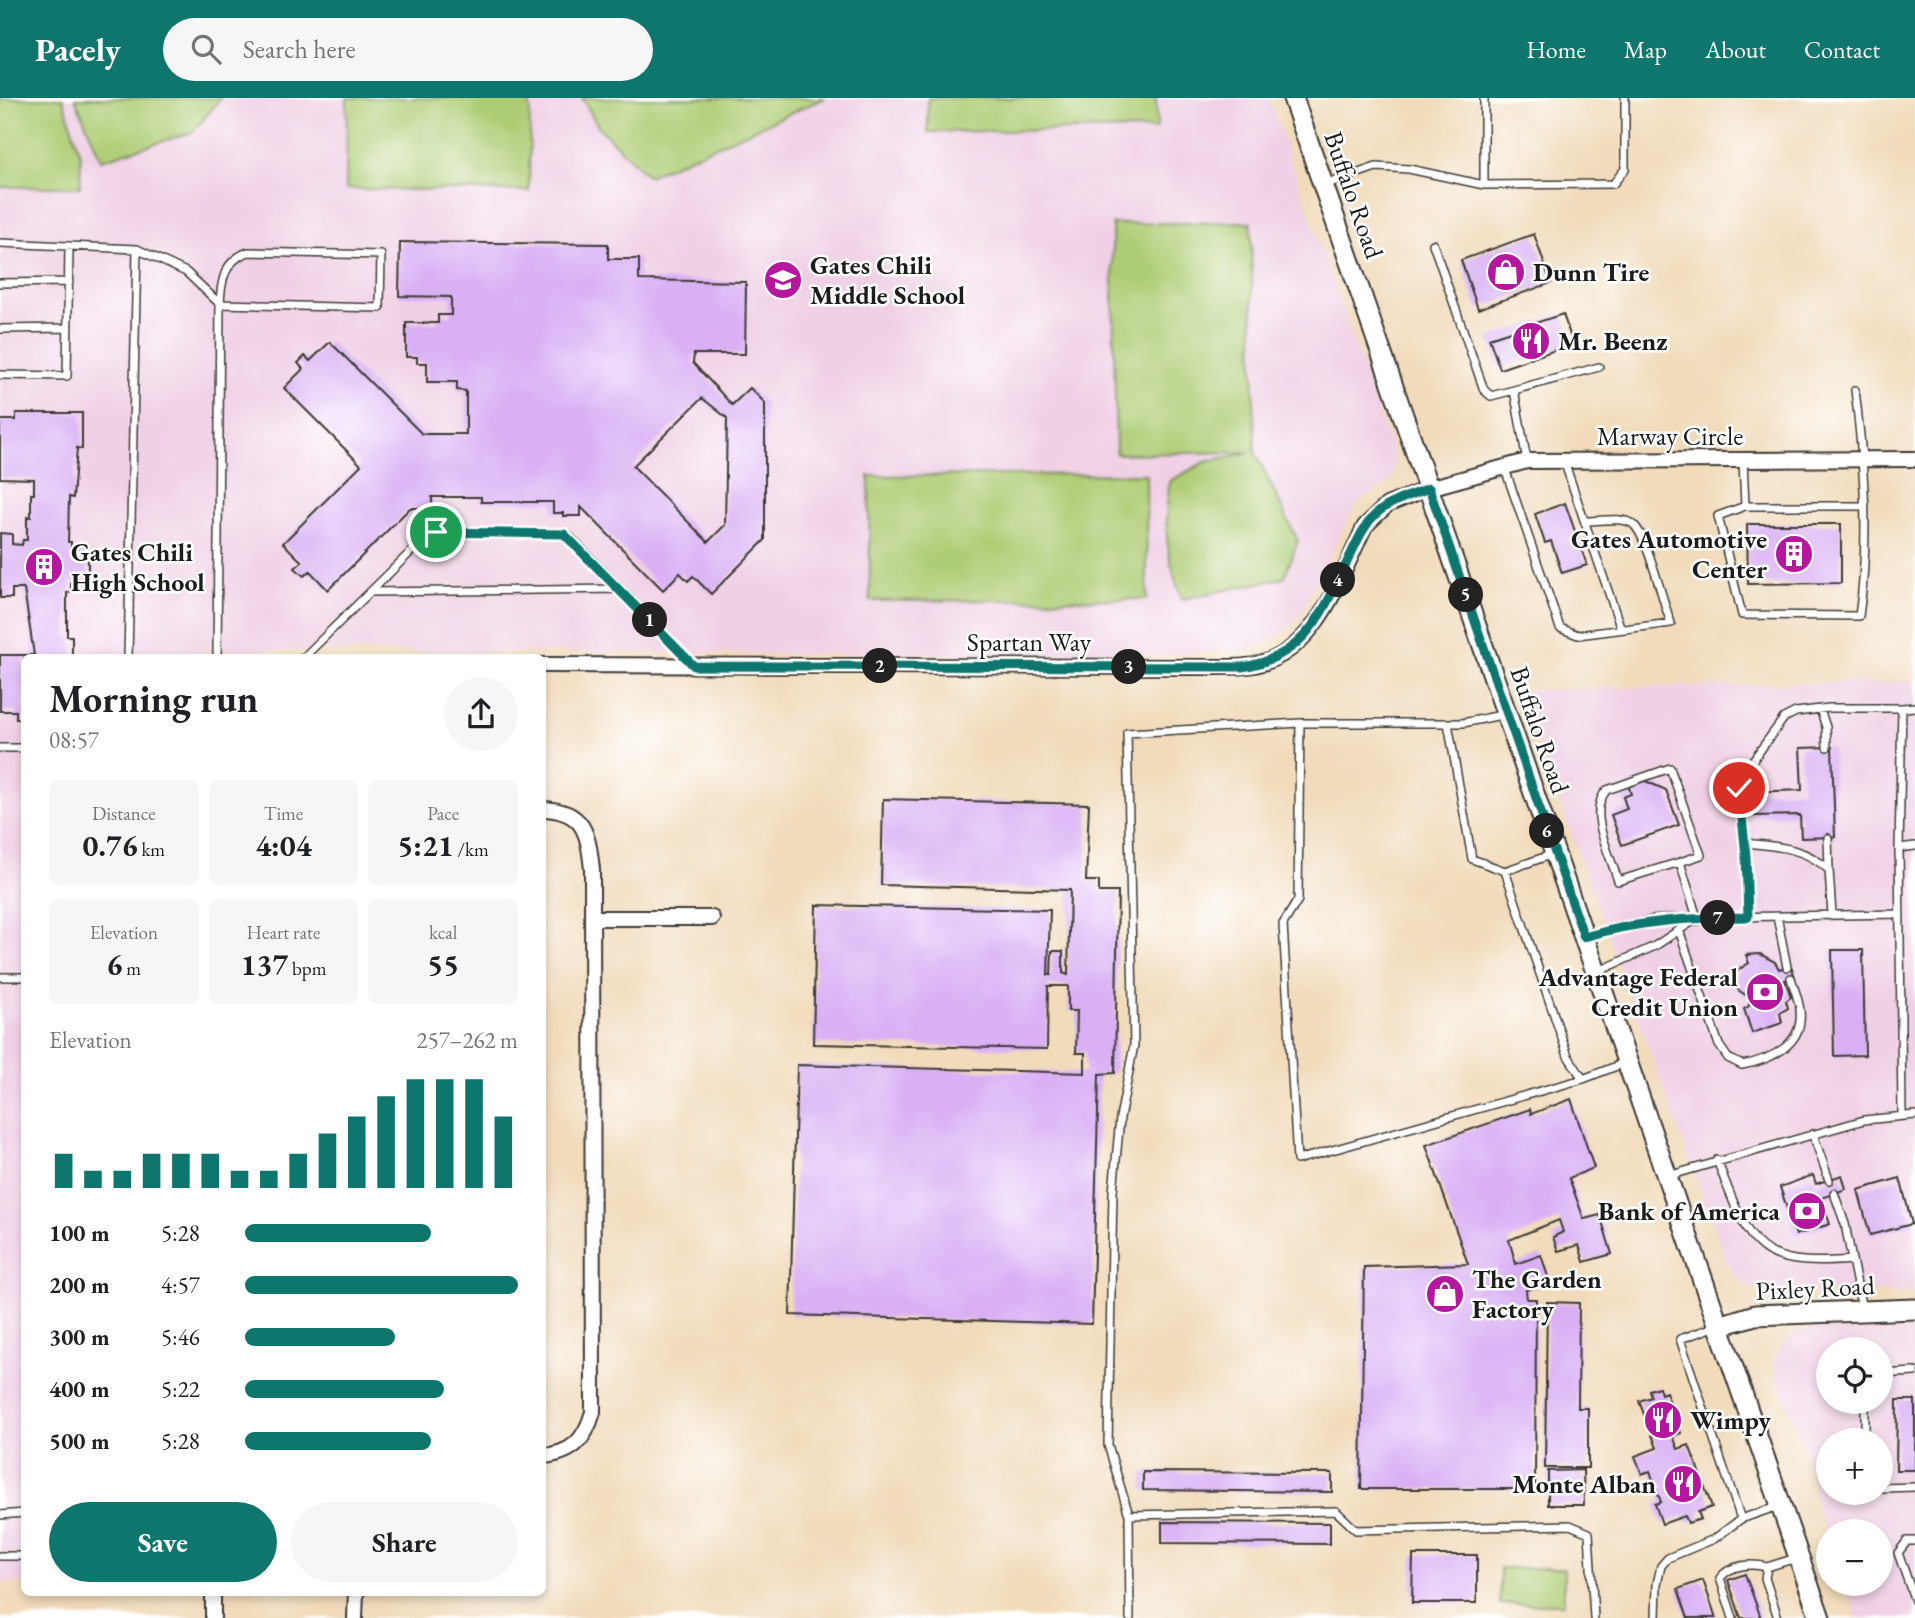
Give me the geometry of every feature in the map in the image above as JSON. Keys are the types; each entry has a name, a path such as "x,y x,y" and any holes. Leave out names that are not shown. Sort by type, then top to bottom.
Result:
{"main road":[{"name":"Buffalo Road","path":"1293,98 1821,1618"},
{"name":"Pixley Road","path":"1719,1326 1755,1315 1915,1309"}],"street":[{"name":"Marway Circle","path":"1429,488 1527,461 1915,460"},
{"name":"Spartan Way","path":"546,665 1201,667 1256,664 1289,652 1307,633 1321,614 1365,526 1375,515 1387,505 1429,488"},
{"path":"546,810 567,813 581,823 588,836 592,918 593,1412 587,1432 576,1446 559,1455 546,1456"},
{"path":"592,918 712,918"},
{"path":"213,1596 213,1618"},
{"path":"355,1618 356,1596"}],"lane":[{"path":"1484,98 1484,186"},
{"path":"1323,185 1376,167 1409,170 1484,186 1613,184 1625,169 1625,98"},
{"path":"0,243 137,249 186,272 220,304 380,308 381,256 248,251 232,261 222,279 220,304 217,654"},
{"path":"1433,244 1484,390 1491,396 1599,368"},
{"path":"0,375 67,376 69,247"},
{"path":"128,654 137,249"},
{"path":"0,283 69,282"},
{"path":"0,329 68,328"},
{"path":"1514,390 1527,461"},
{"path":"1855,390 1864,459 1864,506 1864,587 1859,615 1742,615 1718,516 1745,506 1864,506"},
{"path":"1743,460 1745,506"},
{"path":"1564,461 1621,629"},
{"path":"1504,466 1560,628 1578,635 1671,623 1648,552 1634,525 1626,521 1585,521"},
{"path":"307,654 424,538 436,532 564,534 694,666"},
{"path":"370,592 620,589"},
{"path":"1748,917 1739,788 1742,775 1784,718 1796,712 1820,709 1915,707"},
{"path":"1902,708 1899,848 1902,1115"},
{"path":"1820,709 1826,727 1827,747"},
{"path":"1130,1618 1129,1515 1108,1445 1113,1192 1120,1118 1134,1045 1127,733 1300,723 1463,723 1507,713"},
{"path":"1300,723 1298,900 1283,924 1297,1160 1583,1079 1628,1062"},
{"path":"1448,723 1472,859 1504,871 1555,853"},
{"path":"0,748 21,748"},
{"path":"1670,768 1701,855 1681,862 1618,881 1598,814 1600,797 1607,790 1670,768"},
{"path":"1828,838 1832,915"},
{"path":"1744,843 1798,849 1829,870"},
{"path":"1899,848 1915,846"},
{"path":"1681,862 1695,921"},
{"path":"1504,871 1568,1056 1583,1079"},
{"path":"1584,937 1652,920 1674,918 1695,921 1777,916 1900,914"},
{"path":"1777,916 1787,967"},
{"path":"1597,972 1680,933 1695,921"},
{"path":"1680,933 1718,1041 1728,1058 1741,1065 1777,1054 1791,1043 1798,1028 1800,1011 1791,978"},
{"path":"0,977 21,977"},
{"path":"1668,1177 1717,1160 1864,1120 1915,1115"},
{"path":"1813,1134 1829,1180"},
{"path":"1717,1160 1749,1233 1760,1248 1770,1255 1798,1263 1852,1260"},
{"path":"1833,1193 1845,1224 1862,1310"},
{"path":"1719,1326 1680,1339 1741,1519"},
{"path":"1893,1373 1915,1372"},
{"path":"1893,1488 1915,1488"},
{"path":"1656,1618 1657,1584 1661,1566 1668,1558 1714,1539 1741,1519 1781,1505"},
{"path":"1129,1515 1336,1511 1356,1530 1570,1525 1589,1533 1594,1618"},
{"path":"0,1515 21,1513"},
{"path":"1915,1541 1907,1541 1898,1553 1915,1601"},
{"path":"0,1556 21,1556"},
{"path":"1733,1618 1720,1578 1725,1572 1752,1563 1767,1567 1799,1557"},
{"path":"1767,1567 1765,1578 1778,1618"}],"shaded area":[{"name":"Gates Chili Middle School","path":"0,98 1269,98 1396,461 1393,476 1387,485 1362,499 1351,513 1299,617 1282,634 1263,645 1241,650 1142,656 204,650 204,654 21,654 21,1583 0,1583"},
{"path":"1915,681 1915,1292 1762,1293 1731,1273 1726,1261 1519,690"},
{"path":"1915,1327 1915,1618 1857,1618 1849,1596 1893,1596 1893,1519 1820,1519 1816,1508 1810,1464 1777,1378 1775,1356 1782,1345 1796,1333 1810,1329"}],"green space":[{"path":"0,98 63,98 81,158 80,187 0,187"},
{"path":"75,98 221,98 193,132 101,160"},
{"path":"347,98 530,98 529,191 346,189"},
{"path":"582,98 825,98 648,176 599,128"},
{"path":"928,98 1156,98 1157,129 928,132"},
{"path":"1251,222 1255,452 1298,541 1284,578 1182,599 1172,570 1167,541 1170,481 1205,462 1250,452 1116,454 1112,224"},
{"path":"1146,474 1147,599 870,601 869,476"},
{"path":"1500,1568 1564,1568 1564,1604 1500,1604"}],"building":[{"name":"Dunn Tire","path":"1534,234 1551,283 1478,309 1461,260"},
{"name":"Gates Chili Middle School","path":"400,242 608,244 608,259 639,259 639,280 746,282 745,354 694,354 693,363 732,405 750,388 765,403 765,540 711,594 693,576 688,581 680,573 663,590 581,507 581,516 563,516 563,513 553,513 553,502 481,502 481,497 432,497 432,508 410,508 328,590 310,571 304,576 295,568 302,562 283,543 361,465 284,388 303,369 298,363 305,356 310,361 330,342 422,434 466,434 466,391 457,390 457,382 427,382 427,363 417,363 417,357 406,357 406,323 438,323 438,315 451,315 451,297 399,296","holes":["702,398 727,418 725,525 708,542 633,466"]},
{"name":"Mr. Beenz","path":"1563,314 1573,344 1500,369 1489,338"},
{"name":"Gates Chili High School","path":"16,413 82,413 82,449 77,448 73,498 69,497 68,542 71,542 71,553 88,553 88,582 71,582 71,592 67,593 67,636 72,636 72,654 34,654 24,589 12,589 12,598 0,598 0,533 12,534 12,544 22,545 23,540 27,540 27,517 31,517 31,494 34,494 34,479 0,478 0,420 16,420"},
{"path":"1565,503 1587,565 1562,573 1551,541 1545,543 1535,514"},
{"name":"Gates Automotive Center","path":"1747,524 1841,524 1841,583 1748,584"},
{"name":"Gates Chili High School","path":"0,655 21,655 21,719 16,719 16,711 0,711"},
{"path":"1832,747 1835,837 1801,838 1800,815 1754,816 1753,792 1802,790 1800,748"},
{"path":"1643,780 1666,790 1679,825 1622,845 1611,815 1627,809 1623,797 1631,794 1628,785"},
{"path":"883,799 1089,804 1086,881 1099,881 1099,892 1118,892 1115,1073 1099,1074 1092,1324 790,1315 797,1065 1085,1073 1085,1053 1076,1053 1077,1011 1068,1011 1068,986 1048,986 1047,1049 813,1044 816,905 1050,910 1048,975 1051,975 1052,951 1063,951 1063,973 1068,975 1070,890 881,885"},
{"path":"1832,950 1863,950 1865,1055 1834,1056"},
{"name":"Advantage Federal Credit Union","path":"1760,954 1775,962 1779,969 1791,966 1795,977 1785,980 1791,997 1786,1001 1788,1008 1780,1013 1782,1023 1752,1033 1744,1009 1749,1006 1750,998 1738,990 1736,976 1738,970 1749,963 1746,955"},
{"name":"The Garden Factory","path":"1571,1099 1594,1168 1569,1178 1584,1219 1600,1215 1612,1254 1584,1262 1579,1245 1558,1251 1553,1237 1563,1232 1559,1220 1509,1240 1516,1264 1541,1255 1550,1283 1526,1290 1527,1299 1536,1299 1535,1489 1361,1489 1364,1267 1468,1264 1426,1145 1530,1109 1531,1114"},
{"name":"Bank of America","path":"1813,1175 1816,1184 1842,1175 1846,1189 1821,1198 1830,1224 1796,1235 1780,1187"},
{"path":"1900,1178 1912,1224 1870,1235 1858,1190"},
{"path":"1547,1302 1579,1303 1578,1408 1588,1408 1588,1468 1545,1468"},
{"path":"1659,1387 1661,1394 1666,1392 1681,1433 1673,1436 1678,1449 1689,1445 1712,1507 1698,1512 1701,1519 1688,1523 1685,1516 1662,1524 1655,1504 1661,1502 1650,1471 1642,1474 1635,1456 1657,1448 1639,1401 1651,1397 1649,1390"},
{"path":"1897,1400 1915,1400 1915,1470 1896,1470"},
{"path":"1583,1470 1584,1505 1548,1505 1548,1471"},
{"path":"1143,1472 1332,1473 1332,1492 1143,1490"},
{"path":"1162,1522 1330,1523 1330,1544 1162,1543"},
{"path":"1413,1555 1477,1555 1477,1603 1412,1603"},
{"path":"1745,1574 1761,1618 1741,1618 1728,1580"},
{"path":"1703,1580 1716,1618 1688,1618 1678,1589"}],"place":[{"name":"Dunn Tire","path":"1506,272"},
{"name":"Gates Chili Middle School","path":"783,280"},
{"name":"Mr. Beenz","path":"1531,341"},
{"name":"Gates Automotive Center","path":"1794,554"},
{"name":"Gates Chili High School","path":"44,567"},
{"name":"Advantage Federal Credit Union","path":"1765,992"},
{"name":"Bank of America","path":"1807,1211"},
{"name":"The Garden Factory","path":"1445,1294"},
{"name":"Wimpy","path":"1663,1420"},
{"name":"Monte Alban","path":"1683,1484"}],"route":[{"path":"436,532 557,533 570,537 694,666 1242,667 1269,661 1289,652 1297,645 1321,614 1365,526 1387,505 1429,488 1584,937 1652,920 1674,918 1693,921 1748,917 1746,856 1739,788"}]}
